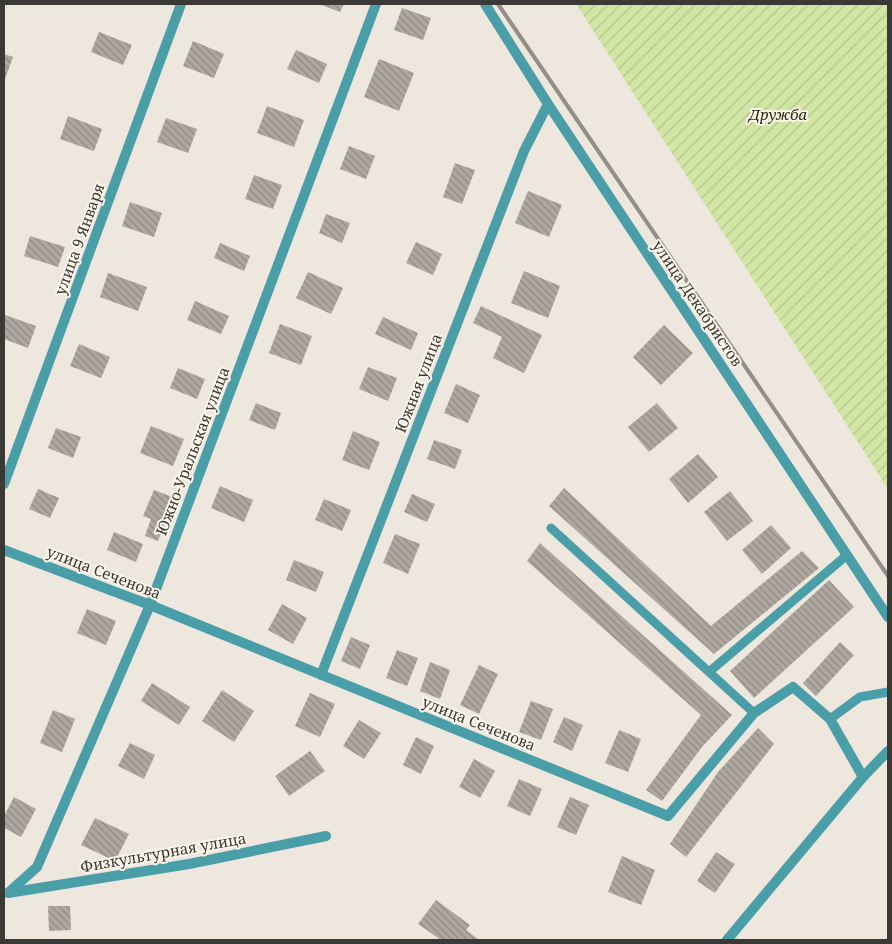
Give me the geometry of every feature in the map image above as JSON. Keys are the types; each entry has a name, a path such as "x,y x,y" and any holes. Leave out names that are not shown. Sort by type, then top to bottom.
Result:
{"street":[{"name":"улица 9 Января","path":"4,484 181,4"},
{"name":"Южно-Уральская улица","path":"6,893 37,867 150,605 376,4"},
{"name":"улица Декабристов","path":"485,4 548,104 888,617"},
{"name":"Южная улица","path":"321,675 524,151 548,104"},
{"name":"улица Сеченова","path":"4,550 150,605 668,816 754,713 793,687 830,719 863,777"},
{"path":"727,940 863,777 888,751"},
{"name":"Физкультурная улица","path":"6,893 189,864 326,836"}],"lane":[{"path":"550,528 754,713"},
{"path":"710,672 847,555"},
{"path":"830,719 860,697 888,692"}],"green space":[{"name":"Дружба","path":"576,4 888,4 888,489"}],"building":[{"path":"319,4 344,4 340,12"},
{"path":"402,8 431,18 423,40 394,30"},
{"path":"99,32 132,45 123,65 91,52"},
{"path":"193,41 224,54 214,78 183,66"},
{"path":"296,50 327,64 319,83 287,69"},
{"path":"4,54 13,57 4,82"},
{"path":"379,59 414,73 399,111 364,97"},
{"path":"267,106 304,120 294,147 257,133"},
{"path":"68,116 102,129 94,151 60,139"},
{"path":"166,118 197,129 188,153 157,142"},
{"path":"349,146 375,156 366,179 340,169"},
{"path":"455,163 475,170 462,204 443,197"},
{"path":"254,175 282,185 273,209 245,199"},
{"path":"528,191 562,205 549,237 515,223"},
{"path":"130,202 162,213 154,237 122,226"},
{"path":"326,214 350,223 342,243 319,233"},
{"path":"30,236 65,247 58,267 24,256"},
{"path":"416,242 442,254 433,275 406,263"},
{"path":"220,243 250,256 244,271 214,258"},
{"path":"524,271 560,286 548,318 511,303"},
{"path":"308,272 343,288 331,314 296,298"},
{"path":"108,273 147,287 138,311 100,297"},
{"path":"195,301 229,316 221,334 187,320"},
{"path":"481,306 542,335 524,373 493,358 502,337 473,323"},
{"path":"5,315 36,326 28,348 4,339"},
{"path":"383,317 418,333 411,350 375,334"},
{"path":"280,324 312,336 301,365 269,353"},
{"path":"664,325 693,353 661,385 633,357"},
{"path":"79,344 110,357 101,378 70,366"},
{"path":"368,367 397,378 388,401 359,389"},
{"path":"178,368 205,379 197,399 170,388"},
{"path":"456,384 480,395 468,423 444,413"},
{"path":"256,403 281,413 275,430 249,420"},
{"path":"657,403 678,428 649,452 628,427"},
{"path":"151,426 184,439 173,466 140,453"},
{"path":"56,428 81,437 73,458 48,448"},
{"path":"353,431 380,442 369,470 342,460"},
{"path":"434,440 462,450 455,469 427,459"},
{"path":"698,454 718,477 688,503 669,479"},
{"path":"220,486 253,500 244,522 211,508"},
{"path":"564,488 711,626 802,551 819,568 714,654 549,506"},
{"path":"38,489 59,498 50,518 29,509"},
{"path":"154,490 175,498 158,541 145,536 151,519 143,516"},
{"path":"730,491 753,521 727,541 704,512"},
{"path":"412,494 435,504 427,522 404,512"},
{"path":"324,499 351,510 342,531 315,520"},
{"path":"771,525 791,548 762,574 742,550"},
{"path":"114,532 143,544 136,562 107,550"},
{"path":"395,534 420,544 408,574 383,563"},
{"path":"540,543 732,715 702,747 662,801 646,790 701,715 527,561"},
{"path":"294,560 324,572 316,592 286,580"},
{"path":"829,580 854,607 754,698 730,671"},
{"path":"282,604 307,618 293,644 268,630"},
{"path":"87,609 116,621 106,645 77,633"},
{"path":"351,637 370,645 360,669 341,661"},
{"path":"840,642 854,655 816,696 803,683"},
{"path":"397,650 418,658 407,686 386,678"},
{"path":"430,662 450,670 440,699 420,691"},
{"path":"479,665 498,674 479,714 460,705"},
{"path":"152,683 190,707 179,725 141,701"},
{"path":"222,690 254,711 234,742 202,721"},
{"path":"310,693 335,704 320,737 295,726"},
{"path":"531,701 553,709 541,740 519,732"},
{"path":"53,710 75,719 62,752 40,743"},
{"path":"564,717 583,725 572,751 553,742"},
{"path":"359,720 381,733 364,759 343,746"},
{"path":"758,728 774,744 686,857 670,844 718,772"},
{"path":"619,730 641,739 628,772 605,763"},
{"path":"416,737 434,746 421,774 403,765"},
{"path":"130,743 155,755 144,779 118,766"},
{"path":"310,751 325,771 289,796 275,776"},
{"path":"474,759 495,771 480,798 459,787"},
{"path":"519,779 542,789 530,816 507,806"},
{"path":"14,797 36,809 21,837 4,828 4,816"},
{"path":"570,797 589,805 576,835 557,827"},
{"path":"95,818 129,834 115,861 81,845"},
{"path":"716,852 735,864 715,893 697,881"},
{"path":"622,856 655,870 641,905 608,892"},
{"path":"436,900 470,925 466,930 479,940 441,940 418,924"},
{"path":"48,906 70,906 71,930 49,931"}],"railway":[{"path":"498,4 888,576"}]}
